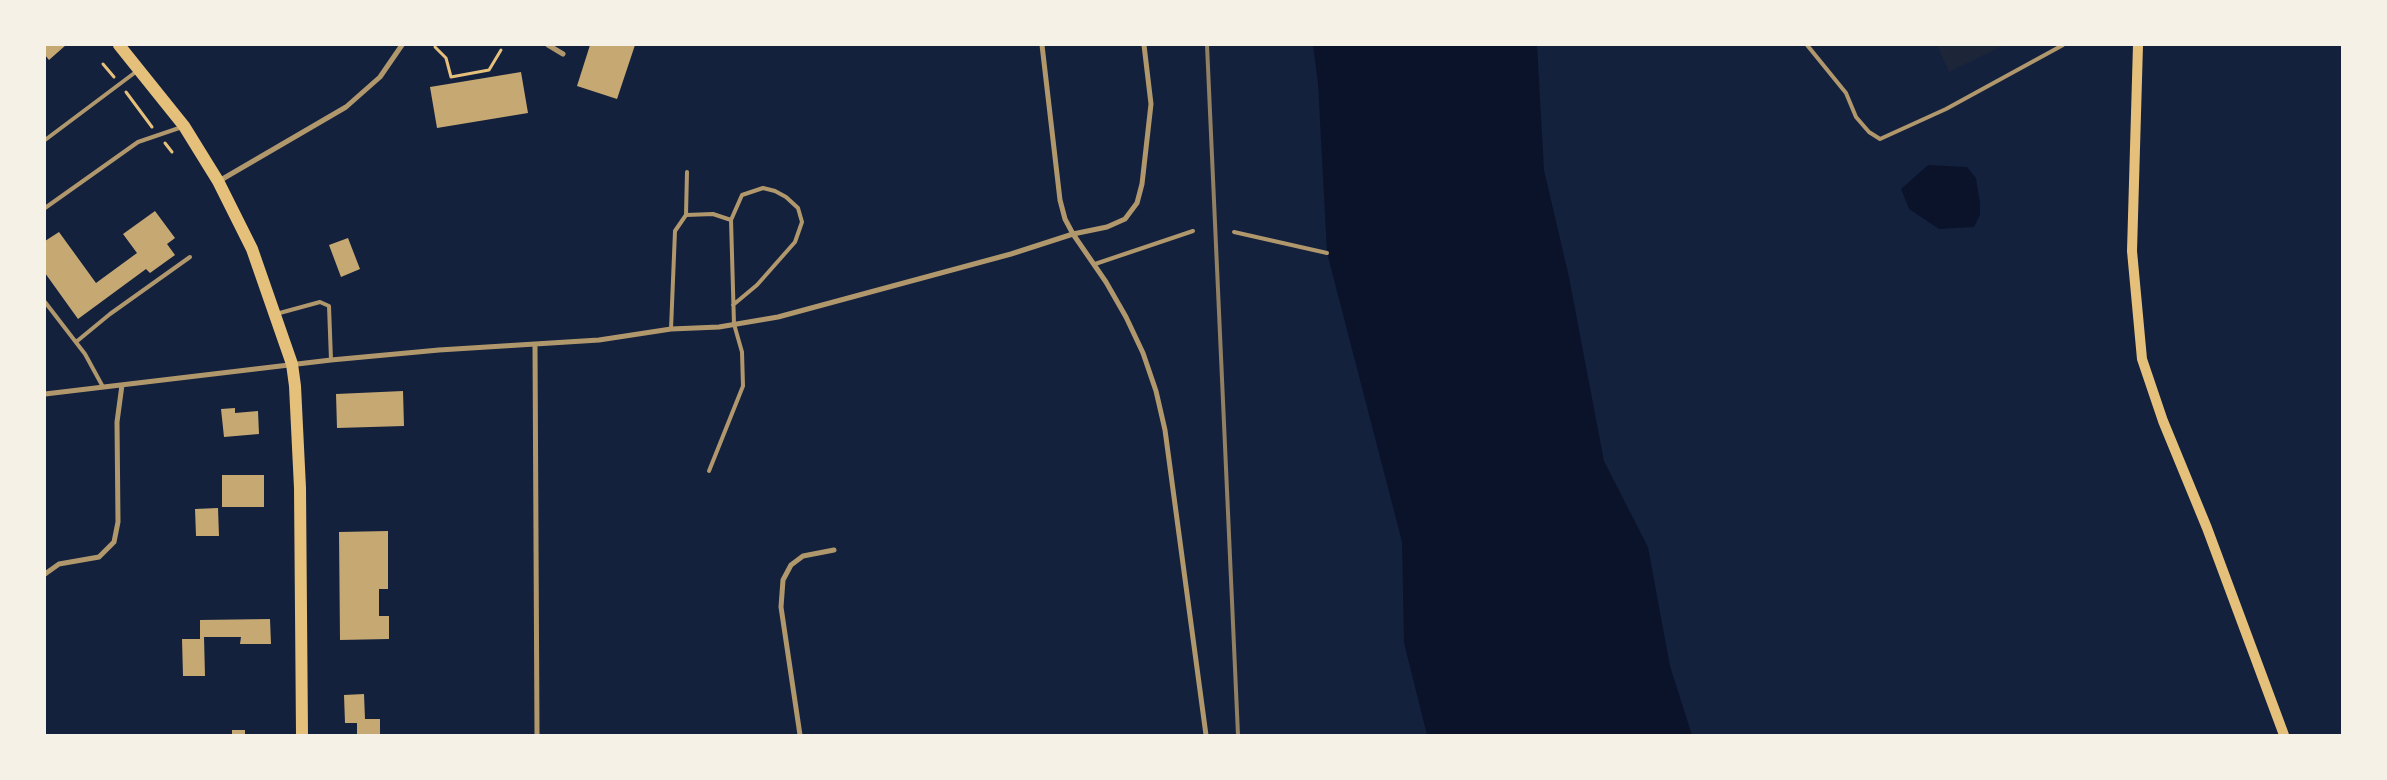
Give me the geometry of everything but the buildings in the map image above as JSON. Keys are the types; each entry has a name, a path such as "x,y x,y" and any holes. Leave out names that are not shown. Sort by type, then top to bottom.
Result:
{"main road":[{"path":"119,45 184,126 218,181 252,249 292,364 295,386 300,488 302,735"},
{"path":"2138,45 2132,251 2142,359 2163,421 2207,528 2284,735"}],"street":[{"path":"218,181 346,107 380,77 402,45"},
{"path":"548,45 563,54"},
{"path":"1042,45 1060,200 1065,219 1073,234 1095,264 1126,317 1143,353 1164,422 1206,735"},
{"path":"45,394 331,360 439,350 599,340 671,329 719,327 778,317 1012,254 1073,234 1107,227 1125,219 1138,203 1142,184 1151,104 1144,45"},
{"path":"535,344 537,735"},
{"path":"45,574 59,564 99,557 114,542 118,522 117,422 122,385"},
{"path":"800,735 781,606 783,580 791,565 803,556 834,550"}],"lane":[{"path":"1807,45 1846,93 1856,117 1869,132 1880,139 1946,109 2063,45"},
{"path":"45,140 139,69"},
{"path":"45,208 138,142 184,126"},
{"path":"671,329 675,231 686,215 687,172"},
{"path":"709,471 743,386 742,352 734,324 733,305 730,220 742,195 763,188 774,191 786,197 798,208 802,222 796,242 757,285 733,305"},
{"path":"686,215 713,214 730,220"},
{"path":"1095,264 1193,231"},
{"path":"1234,232 1327,253"},
{"path":"76,342 110,314 190,257"},
{"path":"45,302 76,342 103,387"},
{"path":"276,314 320,302 329,306 331,360"}],"path":[{"path":"435,47 446,58 451,77 489,70 501,50"},
{"path":"103,64 172,152"}],"shaded area":[{"path":"1313,45 1537,45 1544,170 1569,277 1604,461 1648,547 1670,666 1692,735 1427,735 1404,643 1402,542 1327,253 1318,84"},
{"path":"1937,45 2004,45 1949,72"},
{"path":"1928,165 1967,167 1976,178 1980,215 1974,227 1939,229 1909,209 1901,189"}],"railway":[{"path":"1207,45 1238,735"}]}
